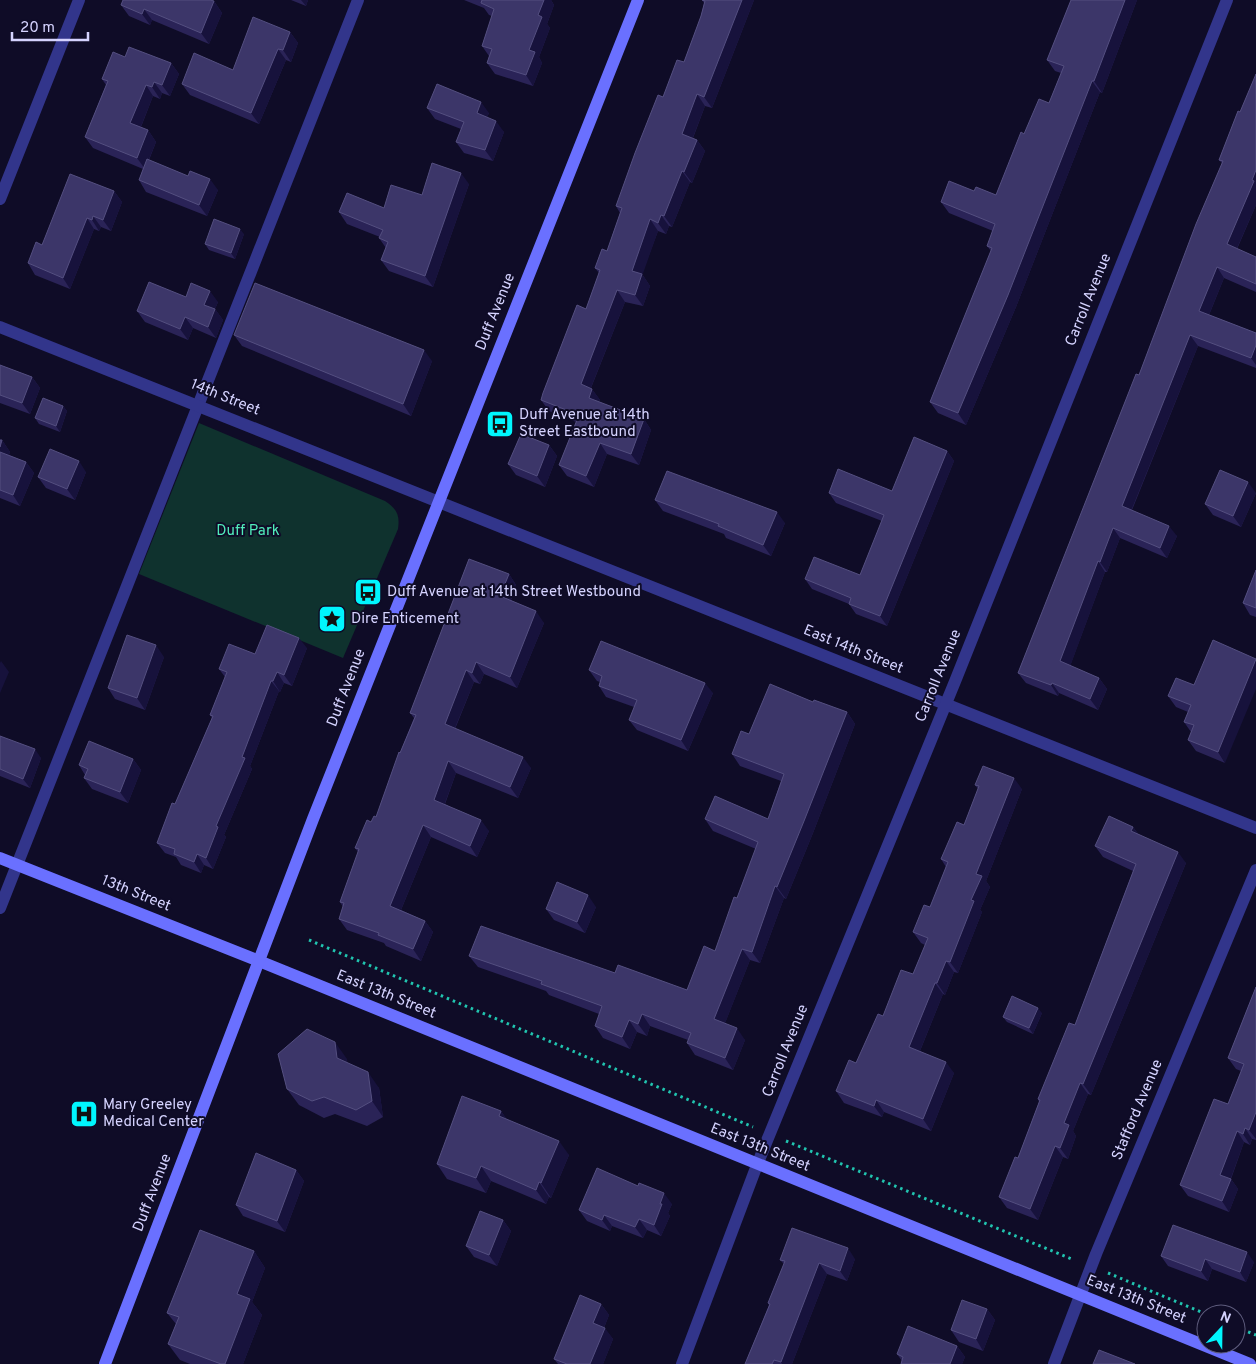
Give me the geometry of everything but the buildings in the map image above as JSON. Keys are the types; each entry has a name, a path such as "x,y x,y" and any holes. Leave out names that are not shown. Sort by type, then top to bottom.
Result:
{"main road":[{"name":"Duff Avenue","path":"106,1364 259,960 438,500 638,0"},
{"name":"13th Street","path":"0,858 259,960"},
{"name":"East 13th Street","path":"259,960 1250,1364"}],"street":[{"path":"0,199 79,0"},
{"path":"0,908 196,405 358,0"},
{"name":"Carroll Avenue","path":"682,1364 758,1164 945,705 1227,0"},
{"name":"14th Street","path":"0,327 438,500"},
{"name":"East 14th Street","path":"438,500 945,705 1256,828"},
{"name":"Stafford Avenue","path":"1054,1364 1080,1295 1256,870"}],"path":[{"path":"309,940 746,1124"},
{"path":"788,1142 1075,1260"},
{"path":"1108,1274 1196,1310"}],"green space":[{"name":"Duff Park","path":"199,423 385,501 395,510 398,516 398,529 343,658 139,574"}],"place":[{"name":"Duff Avenue at 14th Street Eastbound","path":"500,424"},
{"name":"Duff Avenue at 14th Street Westbound","path":"368,592"},
{"name":"Dire Enticement","path":"332,619"},
{"name":"Mary Greeley Medical Center","path":"84,1114"}]}
